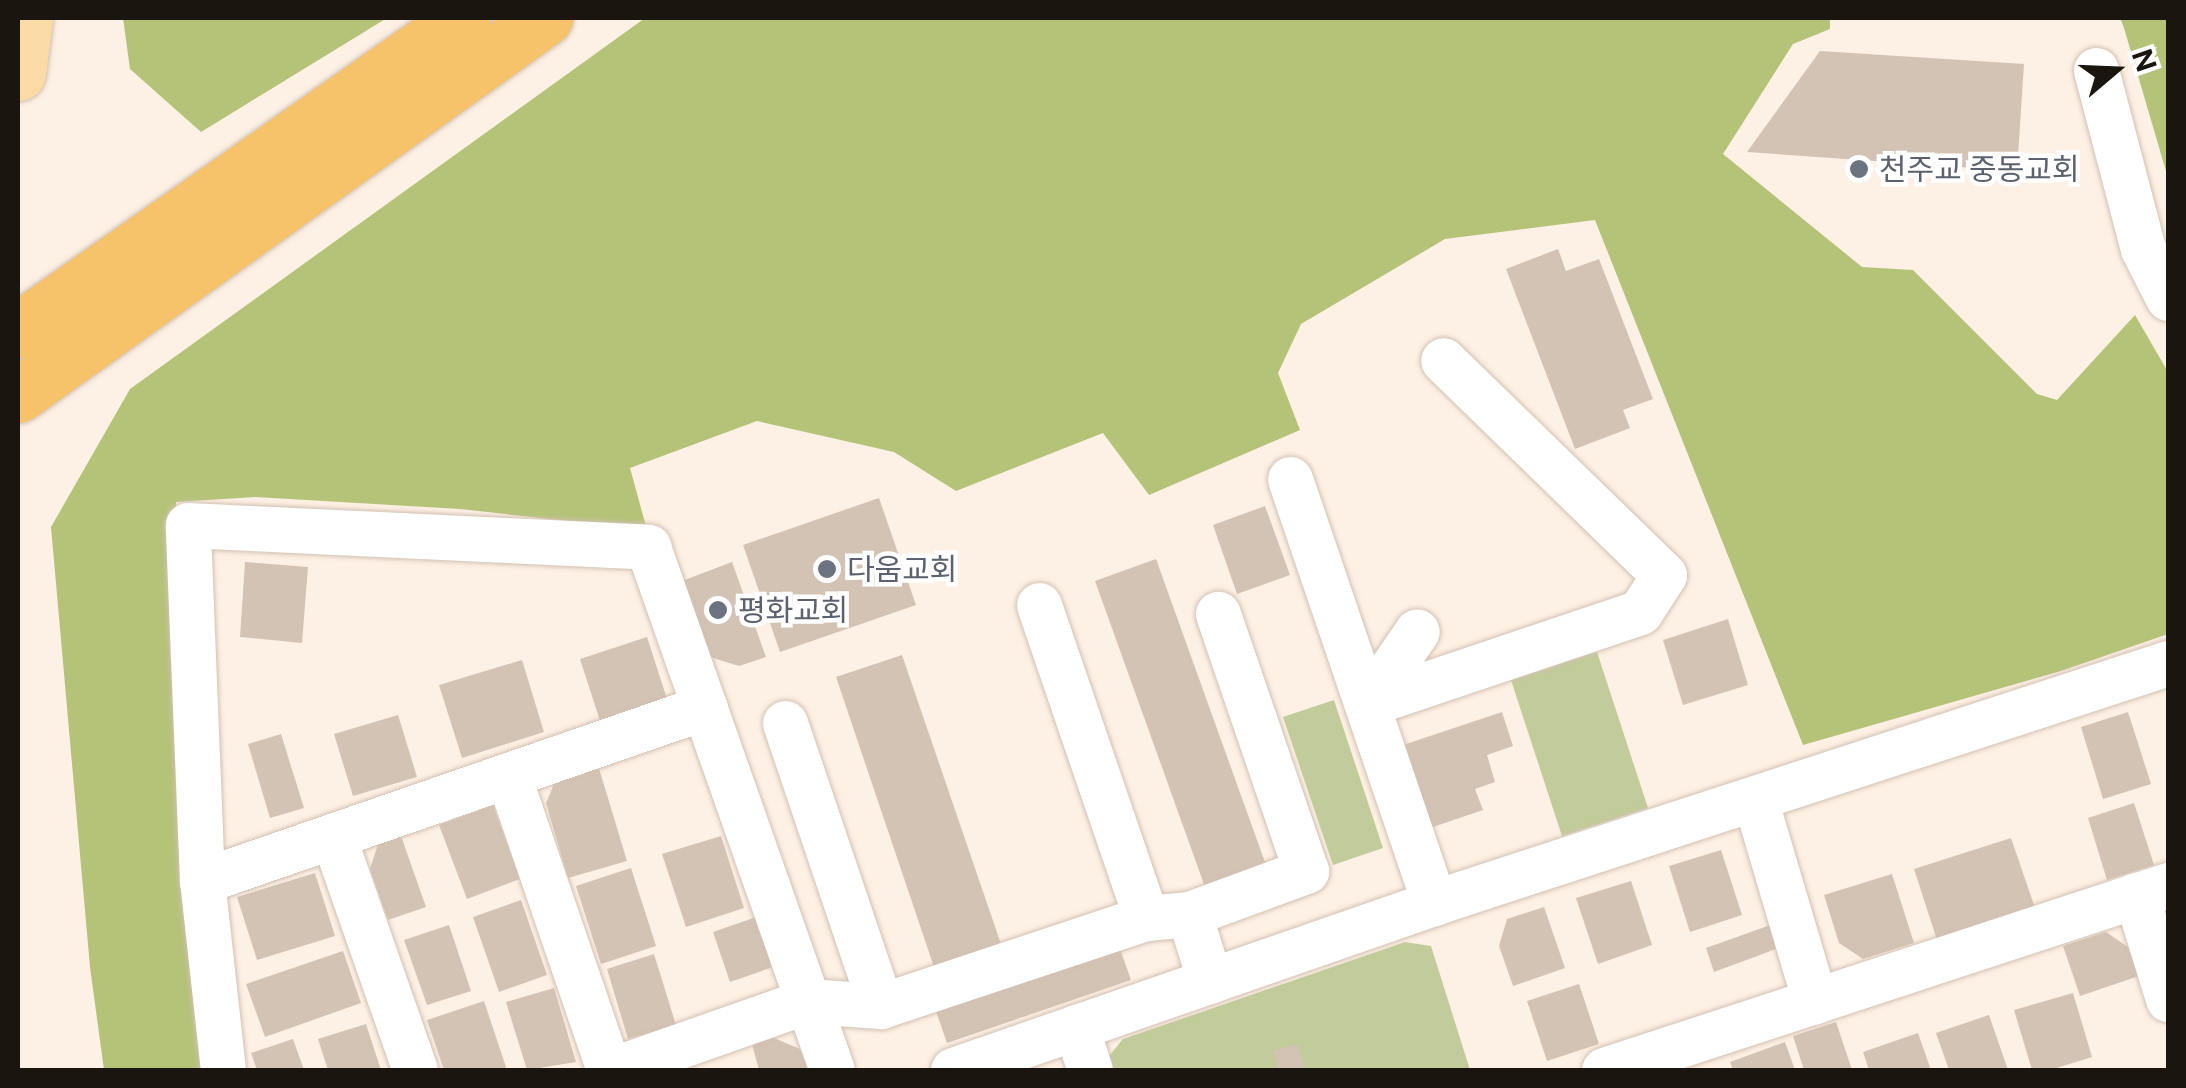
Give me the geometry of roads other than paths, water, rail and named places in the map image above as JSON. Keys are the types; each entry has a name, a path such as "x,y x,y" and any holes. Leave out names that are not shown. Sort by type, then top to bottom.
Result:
{"highway":[{"path":"18,395 545,18"},
{"path":"18,330 450,27"}],"main road":[{"path":"18,73 25,18"}],"street":[{"path":"2096,70 2143,249 2168,298"},
{"path":"1367,704 1640,612 1664,576 1442,360"},
{"path":"1290,478 1434,903"},
{"path":"223,1070 202,881 188,525 648,547 832,1070"},
{"path":"1039,606 1167,916 1210,981"},
{"path":"508,775 610,1070 807,1002 882,1006 1306,871 1218,614"},
{"path":"1367,704 1418,631"},
{"path":"953,1070 1434,903 2168,662"},
{"path":"202,881 705,707"},
{"path":"785,723 882,1006"},
{"path":"1755,798 1815,1001"},
{"path":"333,836 415,1070"},
{"path":"1604,1070 2152,890 2168,999"},
{"path":"1076,1027 1090,1070"}],"place":[{"name":"천주교 중동교회","path":"1859,169"},
{"name":"다움교회","path":"827,569"},
{"name":"평화교회","path":"718,610"}]}
